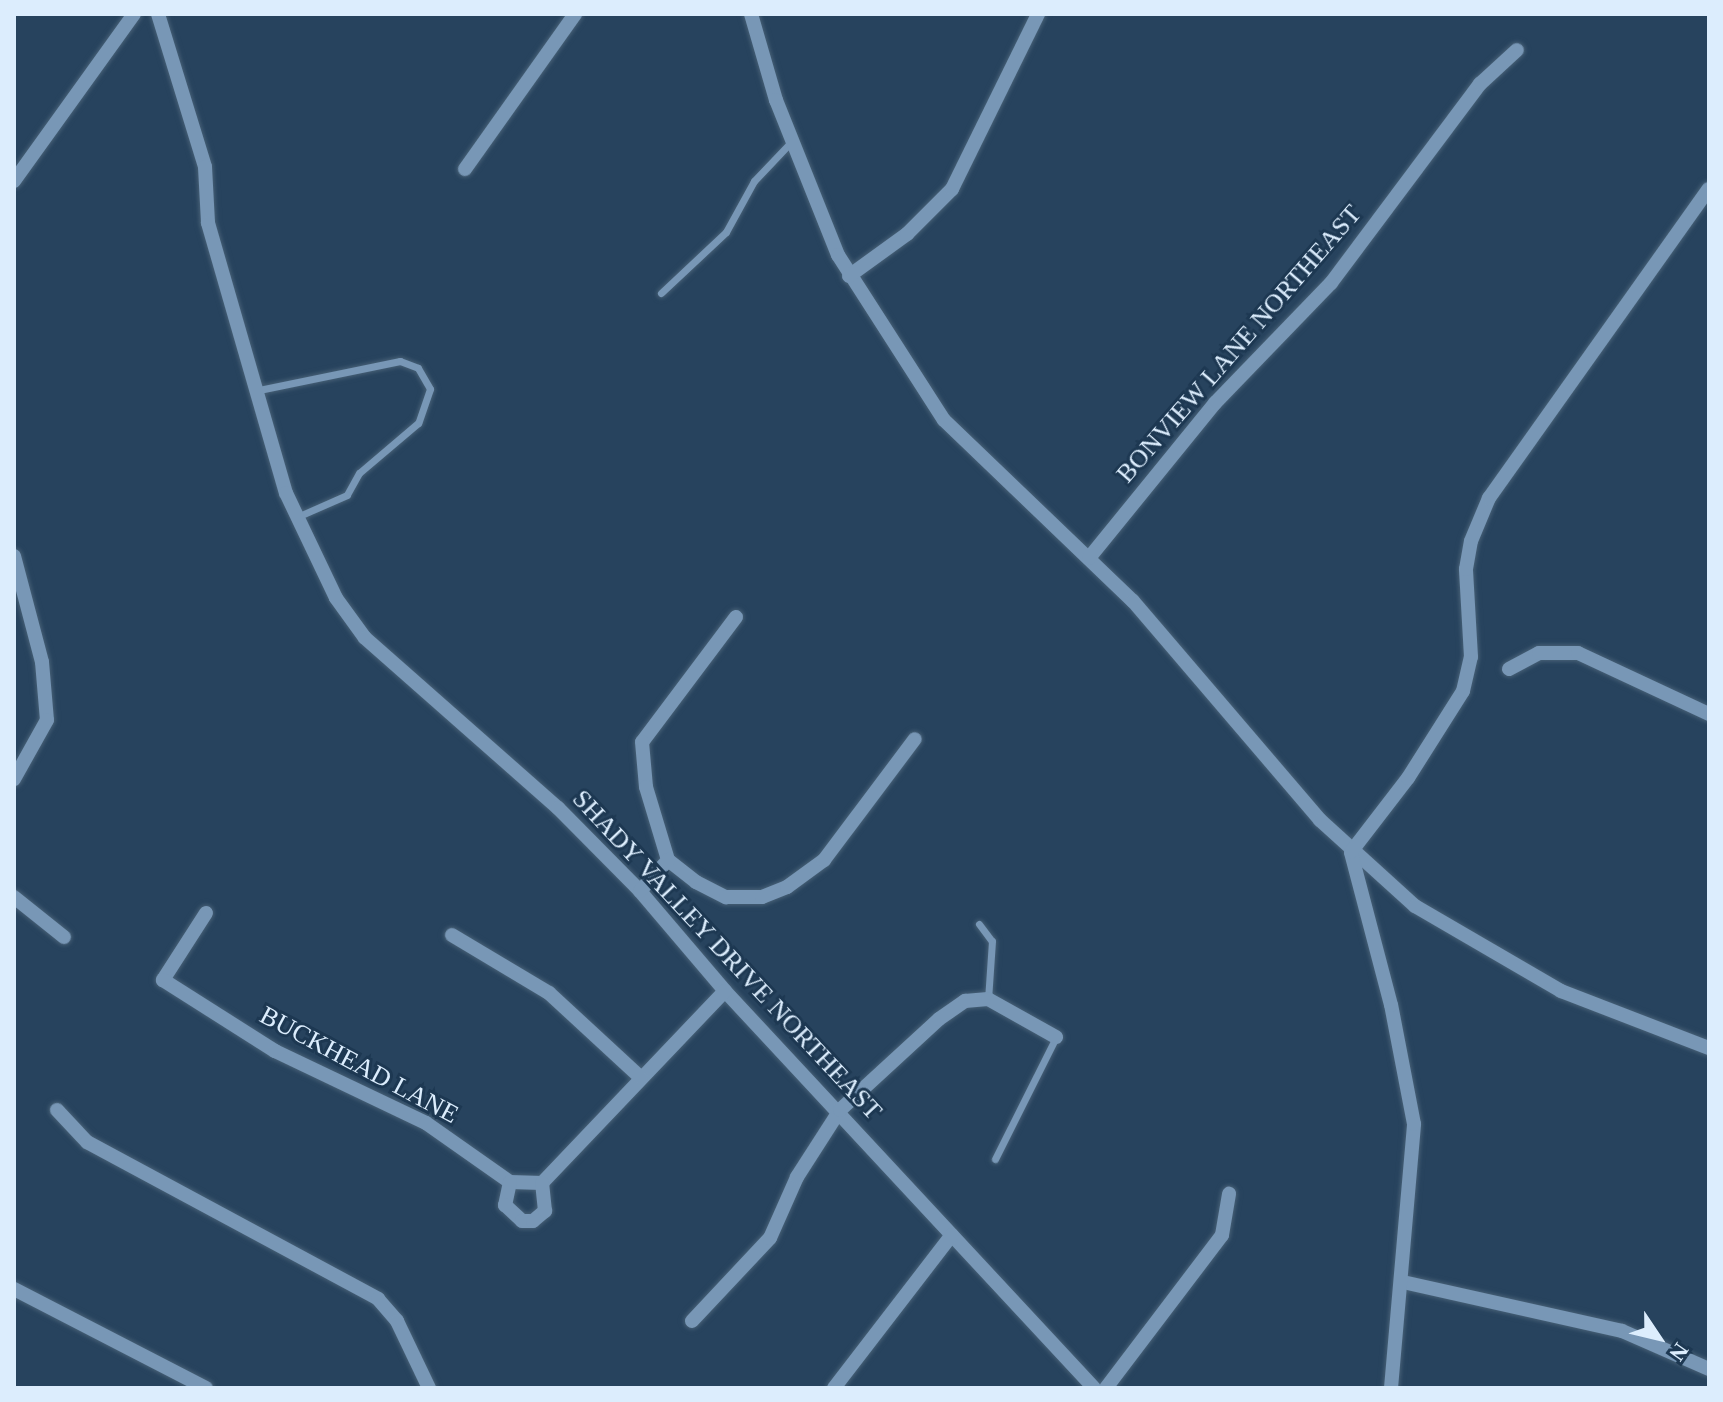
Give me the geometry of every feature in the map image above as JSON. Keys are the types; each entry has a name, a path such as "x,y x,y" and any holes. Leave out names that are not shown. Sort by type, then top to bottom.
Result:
{"street":[{"path":"14,181 134,14"},
{"name":"SHADY VALLEY DRIVE NORTHEAST","path":"158,14 205,167 208,223 296,518 324,579 365,638 558,808 640,891 725,991 840,1110 1094,1388"},
{"path":"465,169 575,14"},
{"path":"751,14 791,142 849,276 944,420 1089,558 1181,655 1351,852 1466,940 1620,1018 1709,1048"},
{"path":"849,276 907,234 952,189 1038,14"},
{"name":"BONVIEW LANE NORTHEAST","path":"1089,558 1215,403 1331,283 1480,84 1517,50"},
{"path":"1351,852 1408,778 1463,691 1471,657 1466,569 1471,541 1489,498 1709,189"},
{"path":"14,556 42,662 47,720 14,779"},
{"path":"736,617 642,742 646,787 668,860 726,897 762,897 787,887 824,860 915,739"},
{"path":"1509,669 1539,653 1578,653 1709,714"},
{"path":"1351,852 1391,1005 1414,1124 1403,1282 1391,1388"},
{"path":"640,891 668,860"},
{"path":"14,897 64,937"},
{"name":"BUCKHEAD LANE","path":"206,913 163,980 275,1051 426,1123 510,1182"},
{"path":"452,935 549,993 641,1078"},
{"path":"542,1183 545,1211 522,1221 505,1205 510,1182 542,1183 725,991"},
{"path":"692,1321 770,1238 797,1177 840,1110 939,1019 965,1001 988,999 1056,1037"},
{"path":"57,1110 87,1142 378,1299 397,1321 429,1388"},
{"path":"1106,1388 1222,1235 1229,1194"},
{"path":"834,1388 952,1235"},
{"path":"1403,1282 1622,1331 1709,1369"},
{"path":"14,1289 206,1388"}],"lane":[{"path":"661,293 726,232 754,181 791,142"},
{"path":"259,390 400,361 418,368 430,389 427,407 413,430 359,473 347,495 296,518"},
{"path":"979,924 992,941 988,999"},
{"path":"995,1159 1056,1037"}]}
